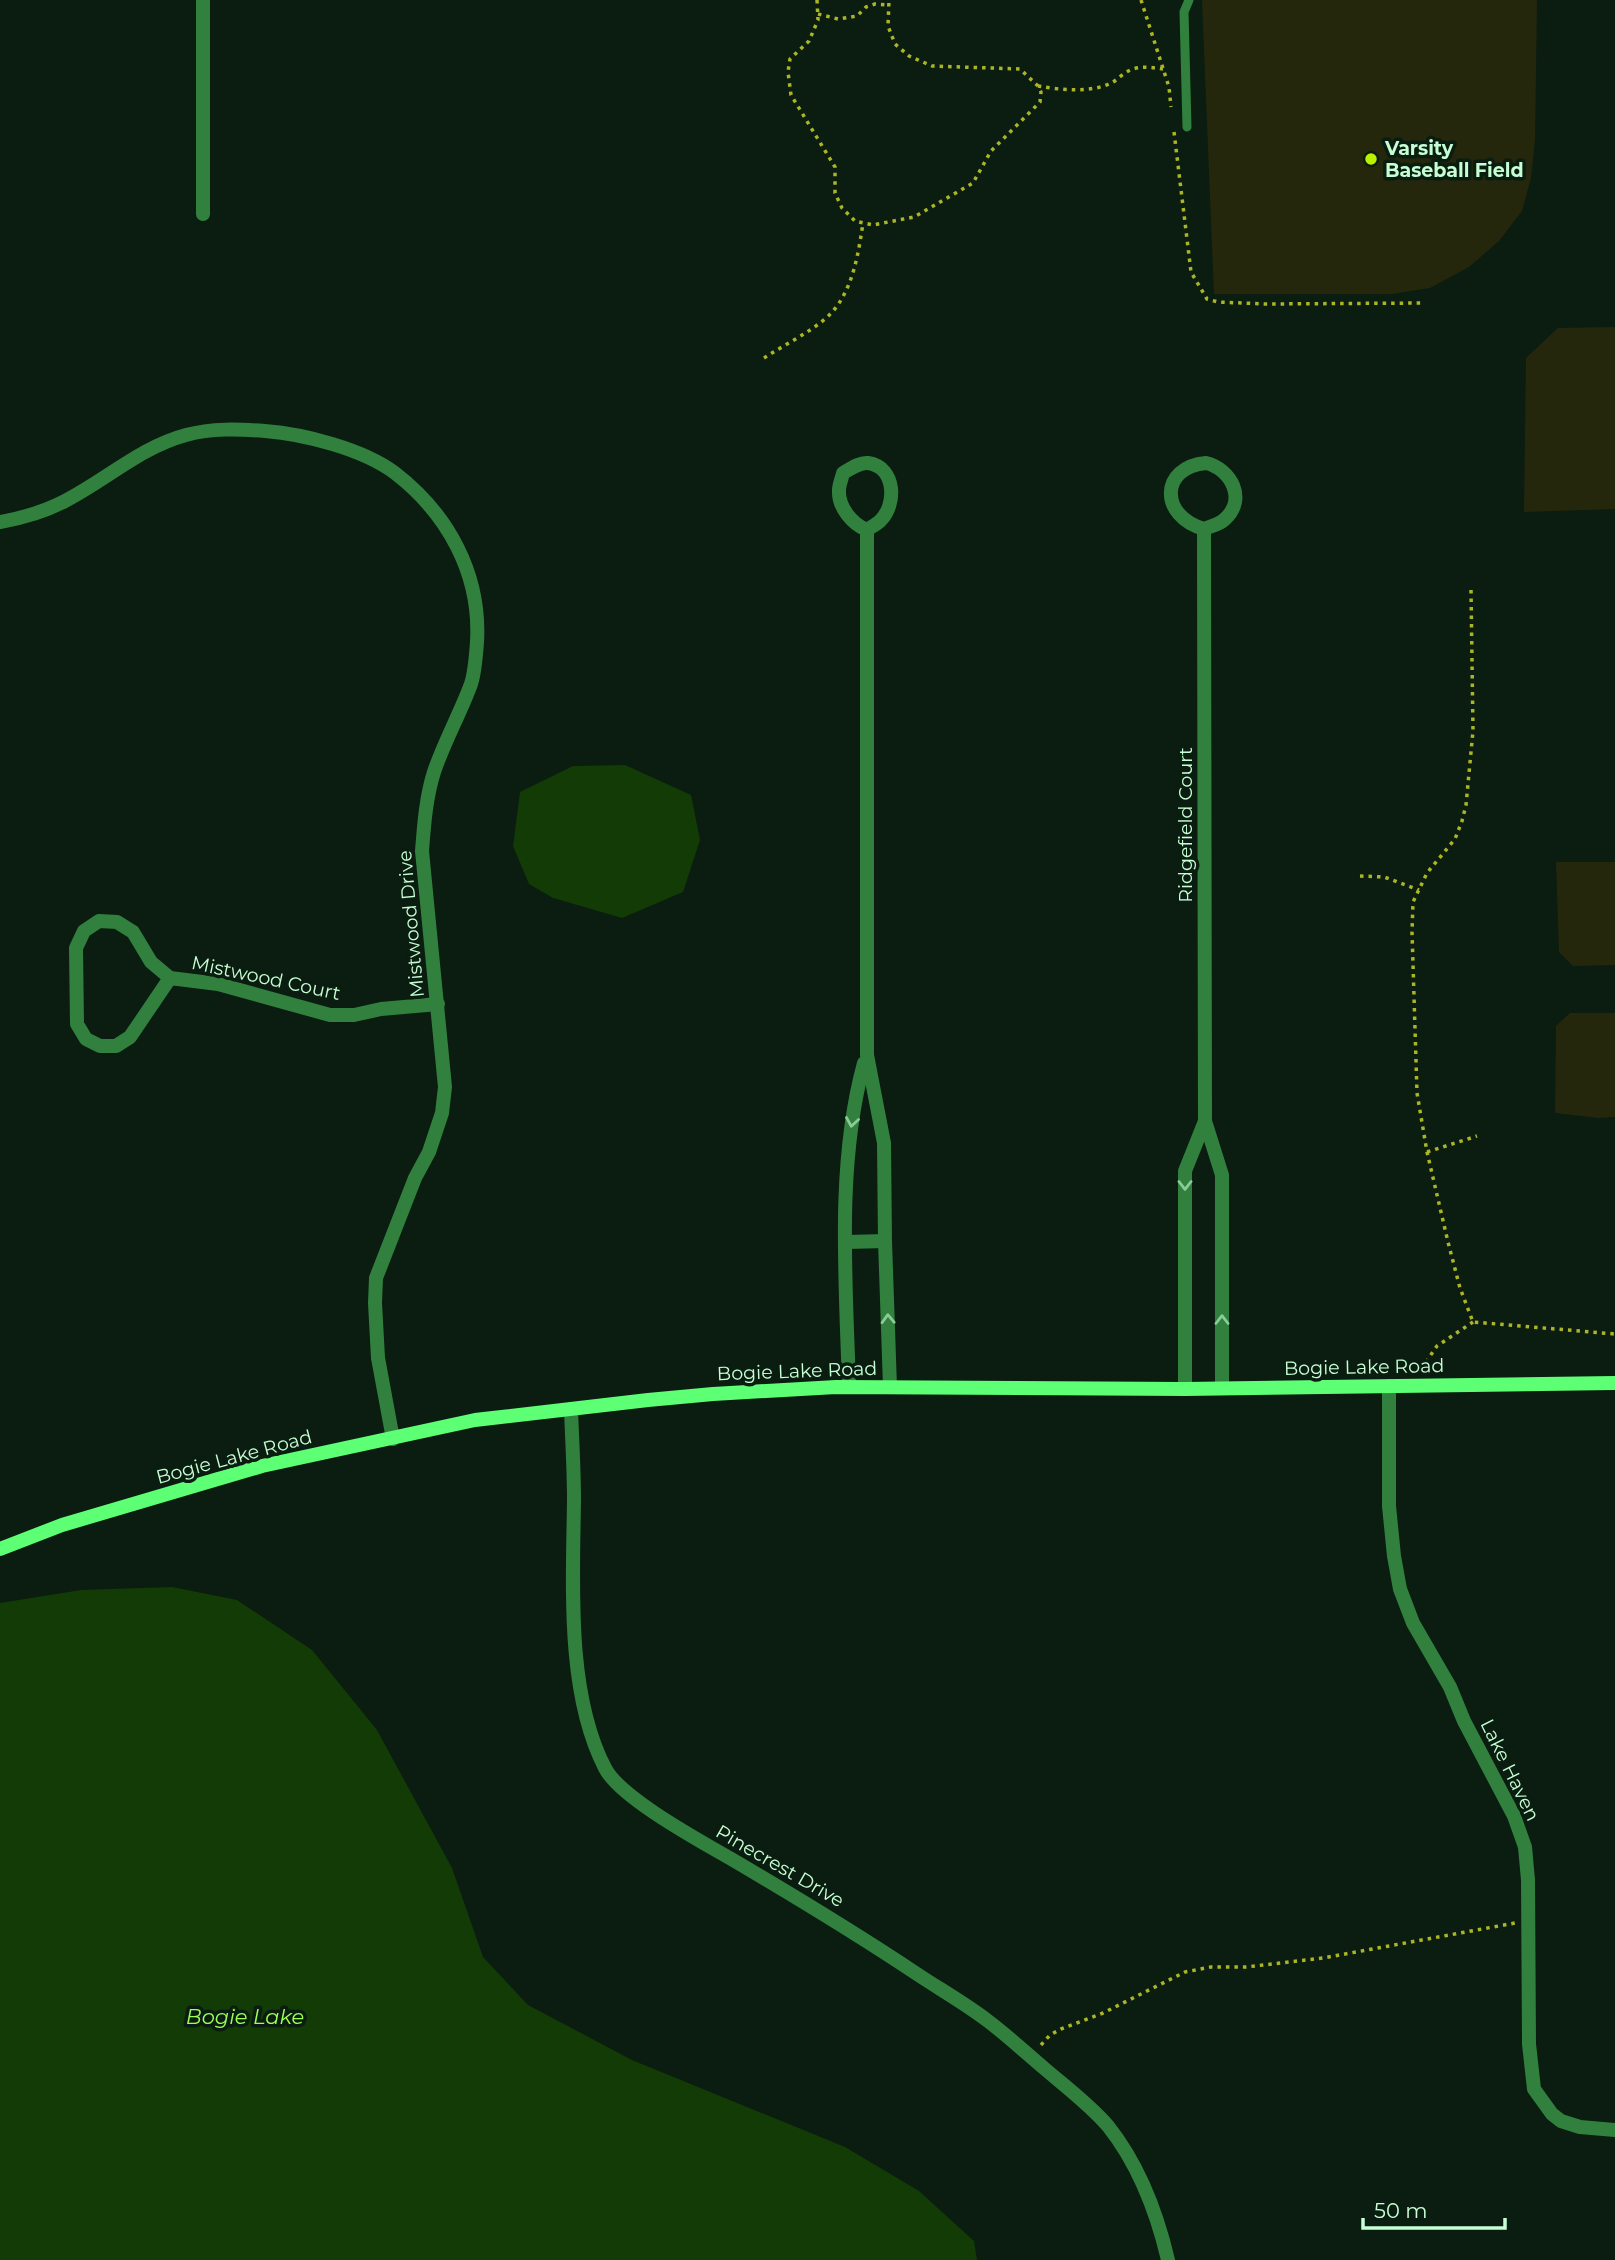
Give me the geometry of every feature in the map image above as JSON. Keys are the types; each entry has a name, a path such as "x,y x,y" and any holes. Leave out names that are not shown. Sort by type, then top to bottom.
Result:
{"main road":[{"name":"Bogie Lake Road","path":"0,1549 62,1525 262,1466 475,1420 713,1394 849,1387 1185,1389 1615,1383"}],"street":[{"path":"203,0 203,214"},
{"name":"Mistwood Drive","path":"0,522 33,515 65,501 153,448 186,435 229,429 289,433 320,440 358,454 393,472 419,494 457,542 465,563 475,607 477,641 472,682 433,774 424,822 423,873 445,1087 442,1113 429,1152 415,1178 376,1278 378,1358 393,1439"},
{"path":"868,463 883,470 891,482 891,504 882,520 867,530 845,514 838,491 843,473 868,463"},
{"path":"1206,463 1224,471 1231,479 1235,488 1235,499 1226,519 1204,529 1185,522 1177,514 1171,494 1173,484 1186,468 1206,463"},
{"name":"Ridgefield Court","path":"1204,529 1205,1121 1222,1175 1222,1388"},
{"path":"867,530 867,1055 884,1143 890,1387"},
{"name":"Mistwood Court","path":"170,978 130,1037 116,1046 100,1046 86,1039 77,1024 76,948 84,931 99,921 117,922 133,932 151,962 170,978 218,984 330,1016 438,1004"},
{"path":"849,1387 846,1185 856,1092 867,1055"},
{"name":"Ridgefield Court","path":"1185,1389 1185,1171 1205,1121"},
{"path":"846,1242 885,1241"},
{"name":"Lake Haven","path":"1389,1386 1389,1506 1400,1589 1413,1623 1450,1687 1464,1721 1514,1816 1525,1847 1528,2017 1534,2090 1552,2114 1561,2121 1580,2127 1615,2130"},
{"name":"Pinecrest Drive","path":"571,1409 574,1487 573,1588 578,1664 583,1705 606,1771 627,1793 682,1830 830,1917 988,2021 1031,2057 1108,2126 1149,2195 1168,2260"}],"lane":[{"path":"1187,127 1184,12 1189,0"}],"path":[{"path":"817,0 818,20 809,41 790,59 788,72 791,95 835,167 835,193 842,208 855,221 873,225 914,217 973,183 991,151 1040,102 1041,92 1038,86 1020,69 932,66 909,56 895,44 888,26 888,2 866,7 857,16 838,19 818,14"},
{"path":"1141,0 1169,87 1171,111"},
{"path":"1038,86 1090,89 1112,83 1127,71 1138,67 1163,69"},
{"path":"1173,123 1191,272 1208,299 1218,302 1265,304 1425,303"},
{"path":"764,358 825,319 839,304 858,260 863,222"},
{"path":"1471,590 1473,731 1466,805 1455,839 1427,873 1413,902 1412,932 1417,1093 1427,1153 1460,1288 1473,1322"},
{"path":"1360,876 1384,877 1419,890"},
{"path":"1427,1153 1477,1136"},
{"path":"1410,1386 1437,1346 1473,1322 1615,1334"},
{"path":"1031,2057 1050,2035 1185,1972 1211,1967 1246,1967 1323,1958 1489,1926 1528,1923"}],"shaded area":[{"name":"Varsity Baseball Field","path":"1202,0 1537,0 1535,140 1531,178 1522,211 1499,241 1469,267 1430,288 1392,294 1214,294"},
{"path":"1615,327 1615,509 1524,512 1526,358 1558,328"},
{"path":"1556,862 1615,862 1615,965 1573,966 1559,952"},
{"path":"1570,1013 1615,1013 1615,1117 1555,1113 1556,1026"}],"water":[{"path":"625,765 691,795 700,840 683,892 622,918 553,898 529,884 513,846 520,792 573,766"},
{"name":"Bogie Lake","path":"172,1587 237,1600 312,1650 377,1730 452,1868 483,1957 528,2005 632,2060 845,2147 919,2191 974,2241 977,2260 0,2260 0,1603 81,1590"}],"place":[{"name":"Varsity Baseball Field","path":"1371,159"}]}
